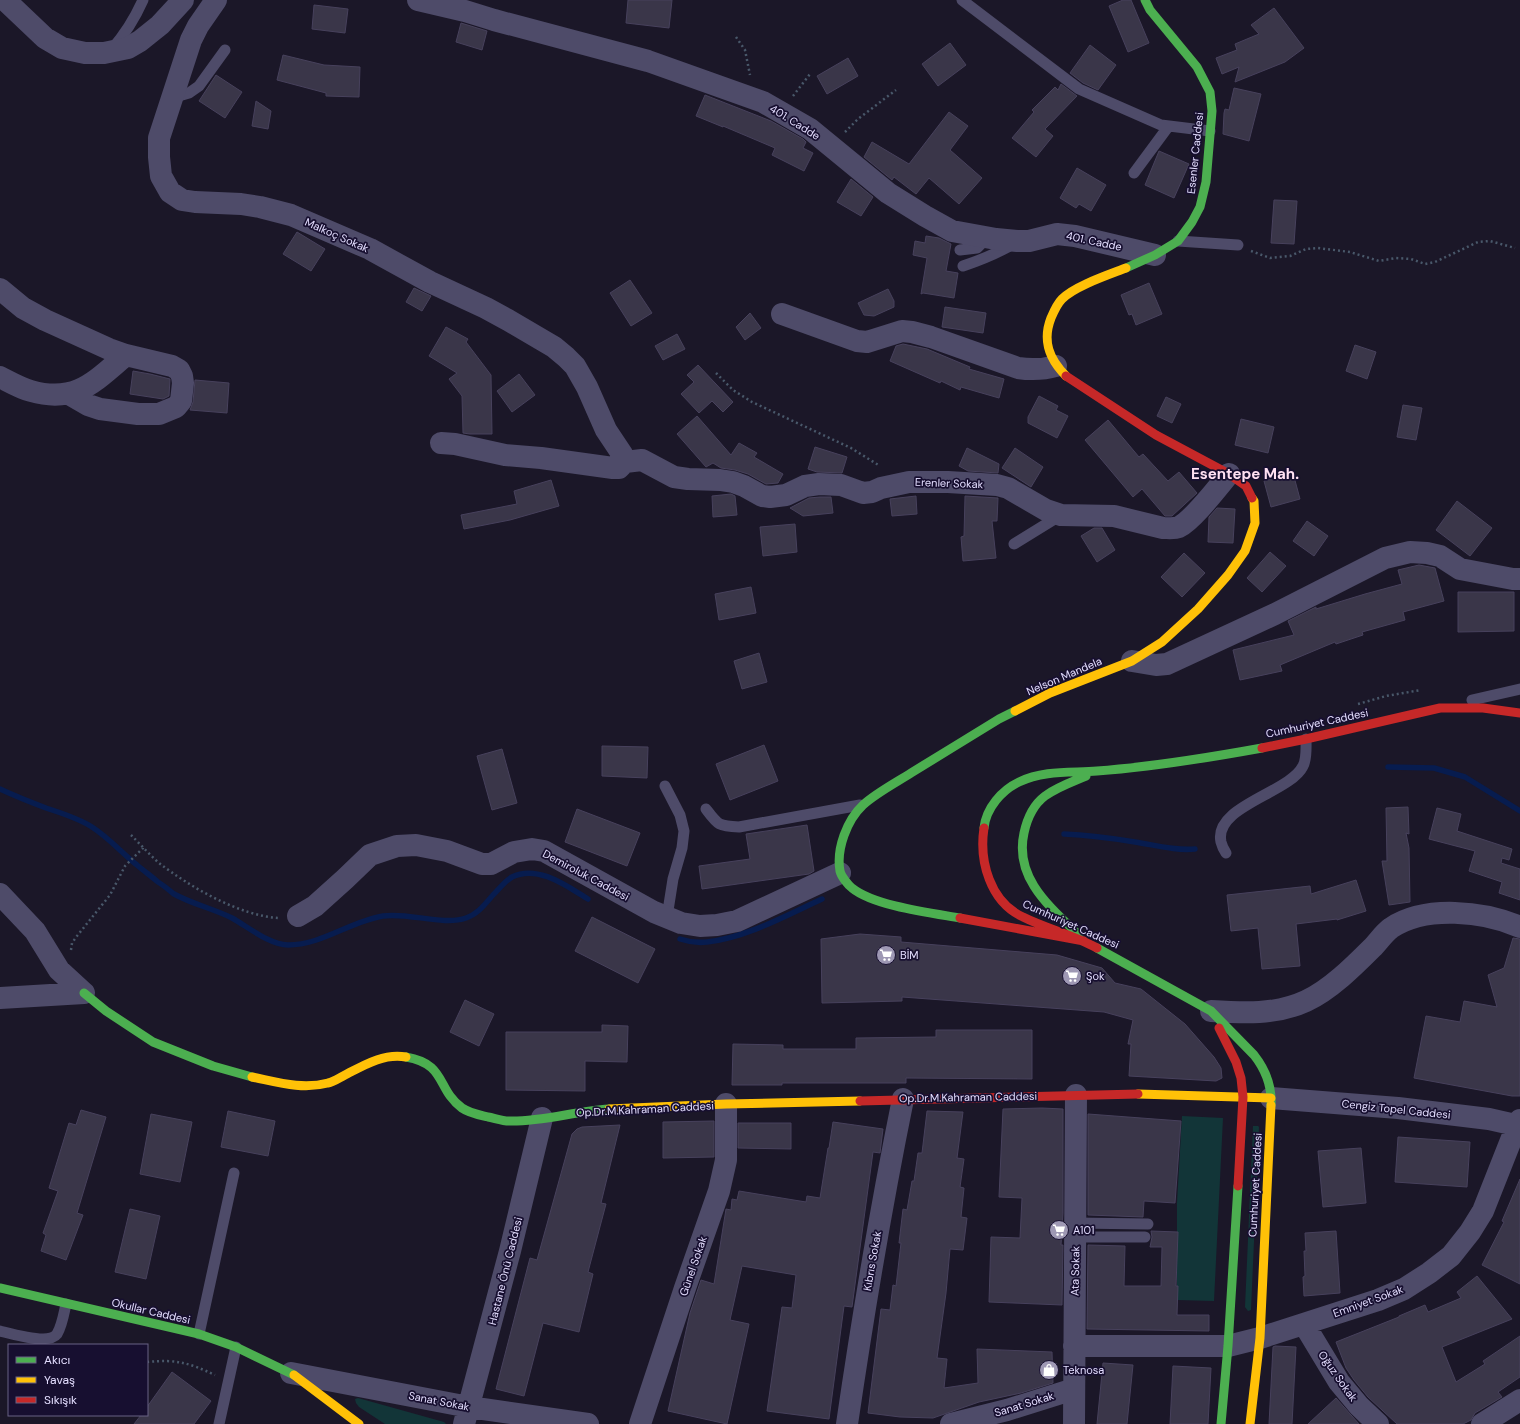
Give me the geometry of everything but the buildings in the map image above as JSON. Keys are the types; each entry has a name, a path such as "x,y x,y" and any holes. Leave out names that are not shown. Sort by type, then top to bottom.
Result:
{"street":[{"path":"5,0 45,38 62,48 85,53 110,53 128,48 140,41 160,25 183,0"},
{"name":"Malkoç Sokak","path":"216,0 198,26 191,40 160,138 159,157 161,176 170,192 182,200 241,204 291,215 370,249 430,282 486,308 554,347 575,366 587,387 606,430 625,462"},
{"name":"401. Cadde","path":"418,0 465,11 648,61 763,102 810,129 834,147 888,193 924,216 952,231 987,238 1017,241 1057,234 1075,236 1155,255"},
{"name":"Esenler Caddesi","path":"1056,366 1047,346 1048,326 1054,310 1062,299 1076,289 1155,255 1178,241 1192,222 1200,207 1206,182 1212,111 1210,92 1197,67 1150,10 1145,0"},
{"path":"0,289 23,308 45,320 109,349 126,355 172,366 179,370 183,383 180,401 176,407 159,414 138,414 100,409 88,405 69,394"},
{"path":"782,314 857,341 867,342 902,331 912,332 931,337 1018,368 1031,370 1056,366"},
{"path":"0,377 30,391 53,395 69,394 90,384 126,355"},
{"name":"Nelson Mandela","path":"840,873 840,845 850,822 863,805 999,719 1050,693 1132,661 1162,642 1198,609 1228,575 1245,551 1255,523 1254,501 1246,486 1229,474 1156,435 1067,378 1056,366"},
{"name":"Erenler Sokak","path":"441,443 455,444 505,455 619,468 625,462 642,460 674,477 733,482 762,496 770,497 786,495 805,486 819,484 842,485 863,492 872,492 881,488 909,482 997,485 1008,488 1046,510 1061,515 1114,516 1171,529 1178,527 1191,518 1229,474"},
{"path":"1132,661 1156,665 1167,664 1274,614 1385,558 1410,552 1427,553 1440,556 1460,569 1520,579"},
{"name":"Cumhuriyet Caddesi","path":"1250,1424 1260,1338 1271,1098 1268,1082 1260,1063 1211,1011 1084,940 1022,917 999,898 990,882 984,864 982,841 984,826 989,811 996,800 1008,788 1033,776 1096,771 1201,759 1306,739 1440,708 1483,708 1520,713"},
{"path":"1084,940 1046,902 1034,886 1025,869 1021,856 1022,836 1028,818 1036,804 1049,793 1096,771"},
{"name":"Demiroluk Caddesi","path":"298,916 315,906 370,855 397,846 416,845 447,851 482,864 491,864 514,852 532,849 544,851 654,912 681,923 700,926 717,925 738,921 840,873"},
{"path":"840,873 852,888 872,899 906,908 1084,940"},
{"name":"Op.Dr.M.Kahraman Caddesi","path":"0,894 35,930 53,961 68,980 106,1011 153,1042 213,1066 247,1076 295,1086 311,1086 330,1083 370,1062 386,1057 401,1056 413,1058 425,1062 435,1070 448,1093 462,1108 479,1115 508,1121 542,1118 593,1110 726,1104 1155,1094 1271,1098"},
{"path":"1221,1424 1228,1346 1243,1097 1241,1078 1236,1062 1211,1011 1244,1013 1265,1012 1284,1010 1307,1001 1328,987 1354,965 1390,928 1405,921 1426,915 1452,912 1495,918 1520,927"},
{"path":"0,998 84,993"},
{"name":"Ata Sokak","path":"1074,1424 1076,1095"},
{"name":"Cengiz Topel Caddesi","path":"1271,1098 1398,1108 1519,1124"},
{"name":"Kıbrıs Sokak","path":"848,1424 866,1296 883,1198 903,1099"},
{"name":"Günel Sokak","path":"640,1424 687,1282 719,1192 726,1160 726,1104"},
{"name":"Hastane Önü Caddesi","path":"467,1416 510,1251 542,1118"},
{"name":"Emniyet Sokak","path":"1074,1346 1228,1346 1260,1338 1304,1324 1378,1300 1404,1289 1429,1273 1451,1256 1470,1232 1483,1211 1519,1124"},
{"name":"Okullar Caddesi","path":"0,1288 199,1334 236,1347 291,1373 358,1424"},
{"name":"Oğuz Sokak","path":"1304,1324 1339,1382 1359,1406 1378,1424"},
{"name":"Sanat Sokak","path":"291,1373 467,1416 588,1424"},
{"name":"Sanat Sokak","path":"951,1424 1007,1417 1074,1389"},
{"path":"1482,1424 1520,1400"}],"lane":[{"path":"110,53 126,33 143,0"},
{"path":"962,0 1079,89 1161,125 1168,127 1210,130"},
{"path":"172,98 189,93 199,86 225,50"},
{"path":"1134,173 1168,127"},
{"path":"960,250 977,248 987,238"},
{"path":"963,266 980,261 1000,252 1017,241"},
{"path":"1178,241 1238,245"},
{"path":"1014,544 1061,515"},
{"path":"1440,708 1520,689"},
{"path":"1226,853 1221,841 1222,830 1229,819 1246,805 1295,777 1303,766 1305,760 1306,739"},
{"path":"665,786 680,815 684,831 682,848 673,879 667,917"},
{"path":"706,809 716,822 727,826 739,827 863,805"},
{"path":"199,1334 234,1173"},
{"path":"1075,1230 1148,1224"},
{"path":"1075,1230 1145,1237"},
{"path":"0,1331 20,1336 47,1339 53,1338 58,1333 66,1304"},
{"path":"219,1424 236,1347"}],"path":[{"path":"736,36 745,50 752,81"},
{"path":"780,111 803,85 810,74"},
{"path":"834,147 854,123 896,90"},
{"path":"1238,245 1254,253 1270,258 1290,256 1306,250 1318,248 1350,252 1379,261 1396,258 1411,259 1425,264 1435,262 1478,242 1490,241 1515,248"},
{"path":"716,372 732,390 752,402 851,448 882,467"},
{"path":"130,834 159,862 221,901 257,915 272,918 285,919 298,916"},
{"path":"53,961 59,957 69,956 72,943 76,936 110,895 125,866 137,852 144,847"},
{"path":"148,1362 173,1360 184,1362 228,1381"}],"green space":[{"path":"1182,1116 1223,1118 1214,1301 1177,1300 1177,1203"},
{"path":"1253,1126 1259,1127 1251,1310 1248,1311 1245,1307"},
{"path":"358,1398 444,1422 446,1424 385,1424 359,1407 355,1399"}],"waterway":[{"path":"1388,767 1434,768 1465,777 1520,811"},
{"path":"0,789 87,824 104,836 174,894 232,918 259,935 281,944 301,944 313,941 359,923 383,916 393,915 436,920 457,920 466,918 481,908 509,879 522,874 532,873 542,875 562,883 588,899"},
{"path":"1064,834 1108,838 1172,848 1195,849"},
{"path":"680,939 690,942 722,940 766,925 822,899"}],"traffic: fast":[{"path":"1126,268 1155,255 1178,241 1192,222 1200,207 1206,182 1212,111 1210,92 1197,67 1150,10 1145,0"},
{"path":"960,918 888,904 874,900 850,887 840,871 839,862 841,844 844,835 857,811 868,801 999,719 1015,711"},
{"path":"984,828 985,821 996,800 1013,785 1028,778 1058,773 1159,765 1262,748"},
{"path":"1079,935 1046,902 1029,878 1024,864 1022,849 1027,823 1037,804 1054,790 1086,776"},
{"path":"1097,948 1211,1011 1258,1060 1269,1085 1271,1105"},
{"path":"84,993 106,1011 153,1042 213,1066 252,1077"},
{"path":"406,1057 419,1060 428,1065 435,1071 454,1101 465,1110 478,1115 504,1121 521,1121 609,1109"},
{"path":"1221,1424 1228,1346 1238,1186"},
{"path":"0,1288 199,1334 236,1347 294,1375"}],"traffic: slow":[{"path":"1066,376 1051,356 1047,342 1048,326 1056,308 1062,299 1068,294 1092,281 1126,268"},
{"path":"1015,711 1050,693 1132,661 1162,642 1198,609 1228,575 1245,551 1255,523 1254,501 1252,498"},
{"path":"252,1077 280,1083 309,1086 318,1085 332,1082 382,1058 398,1056 406,1057"},
{"path":"1138,1094 1271,1098"},
{"path":"609,1109 726,1104 860,1101"},
{"path":"1250,1424 1260,1338 1271,1105"},
{"path":"294,1375 359,1424"}],"traffic: jam":[{"path":"1066,376 1156,435 1229,474 1246,486 1252,498"},
{"path":"1262,748 1440,708 1483,708 1520,713"},
{"path":"984,828 983,854 985,867 989,879 1002,901 1023,917 1079,939 1097,948"},
{"path":"960,918 1084,941"},
{"path":"1219,1028 1236,1062 1241,1078 1243,1097 1238,1186"},
{"path":"860,1101 1138,1094"}],"place":[{"name":"BİM","path":"886,955"},
{"name":"Şok","path":"1072,976"},
{"name":"A101","path":"1059,1230"},
{"name":"Teknosa","path":"1049,1370"}],"district":[{"name":"Esentepe Mah.","path":"1245,474"}]}
